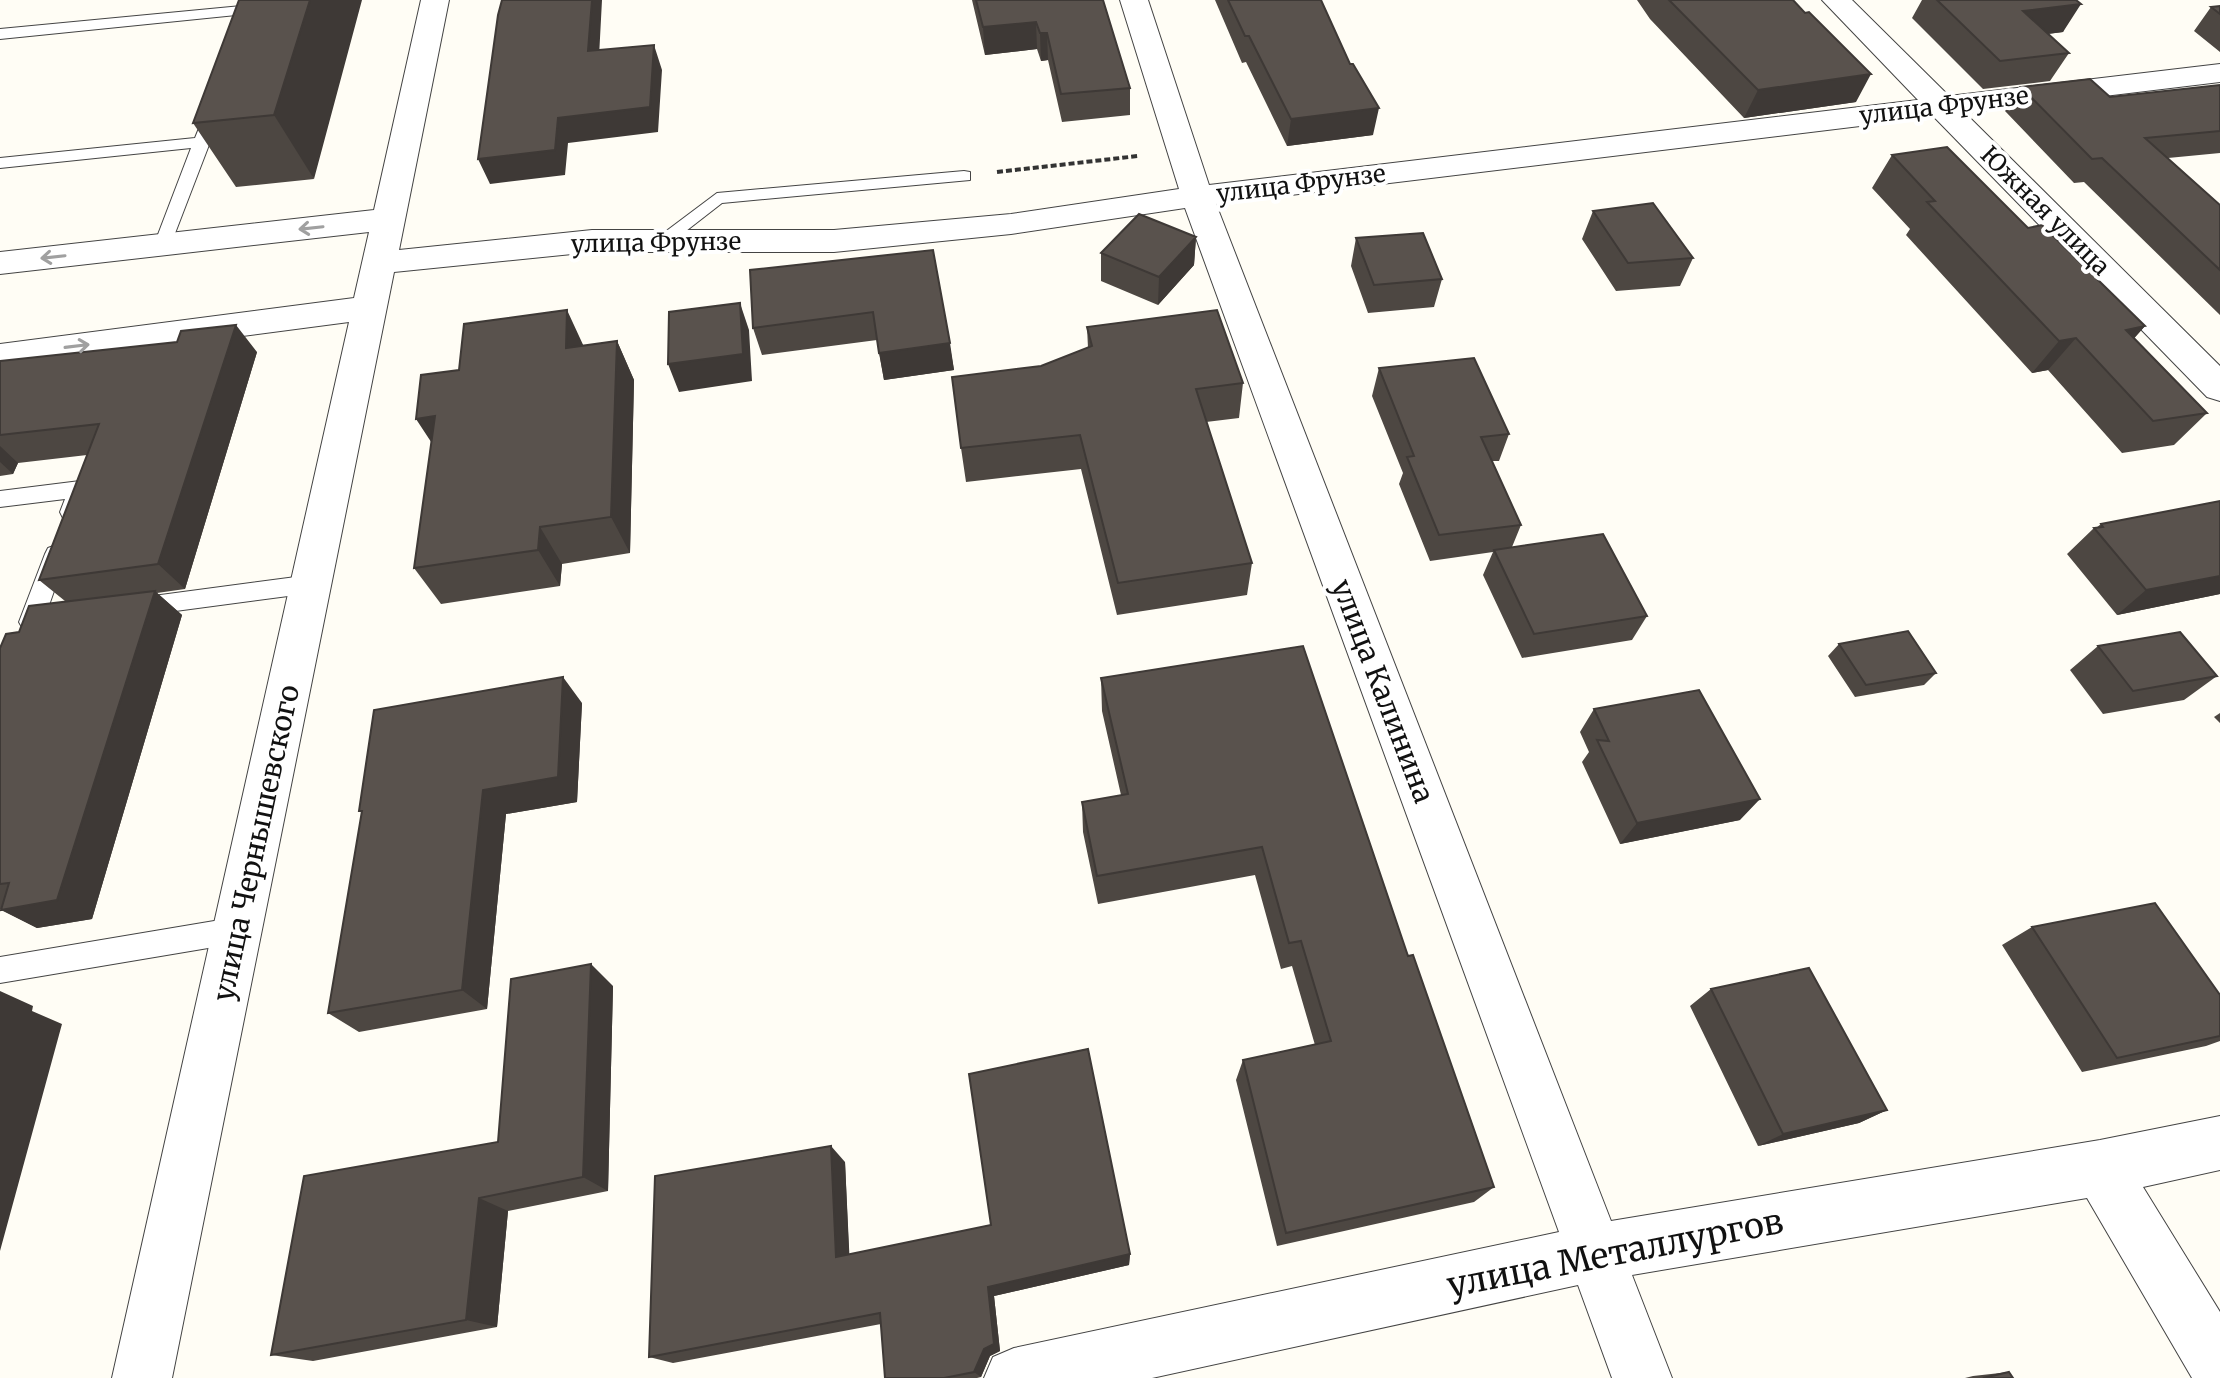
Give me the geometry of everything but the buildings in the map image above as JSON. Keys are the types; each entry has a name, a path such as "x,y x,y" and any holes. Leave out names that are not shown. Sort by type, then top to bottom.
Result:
{"street":[{"path":"0,263 389,219 435,0"},
{"name":"улица Калинина","path":"1134,0 1197,196 1642,1378"},
{"name":"Южная улица","path":"1836,0 2220,388"},
{"name":"улица Фрунзе","path":"0,356 375,286 592,241 834,241 1011,224 1197,196 2220,73"},
{"name":"улица Чернышевского","path":"142,1378 389,219"},
{"name":"улица Металлургов","path":"1014,1378 1594,1253 2100,1168 2220,1143"},
{"path":"2100,1168 2220,1368"}],"lane":[{"path":"0,34 252,11"},
{"path":"163,245 219,98"},
{"path":"0,163 202,142"},
{"path":"662,241 717,198 964,176"},
{"path":"0,499 80,489 31,622 76,616"},
{"path":"121,610 311,584"},
{"path":"0,970 238,930"}],"path":[{"path":"964,176 1183,151"}]}
